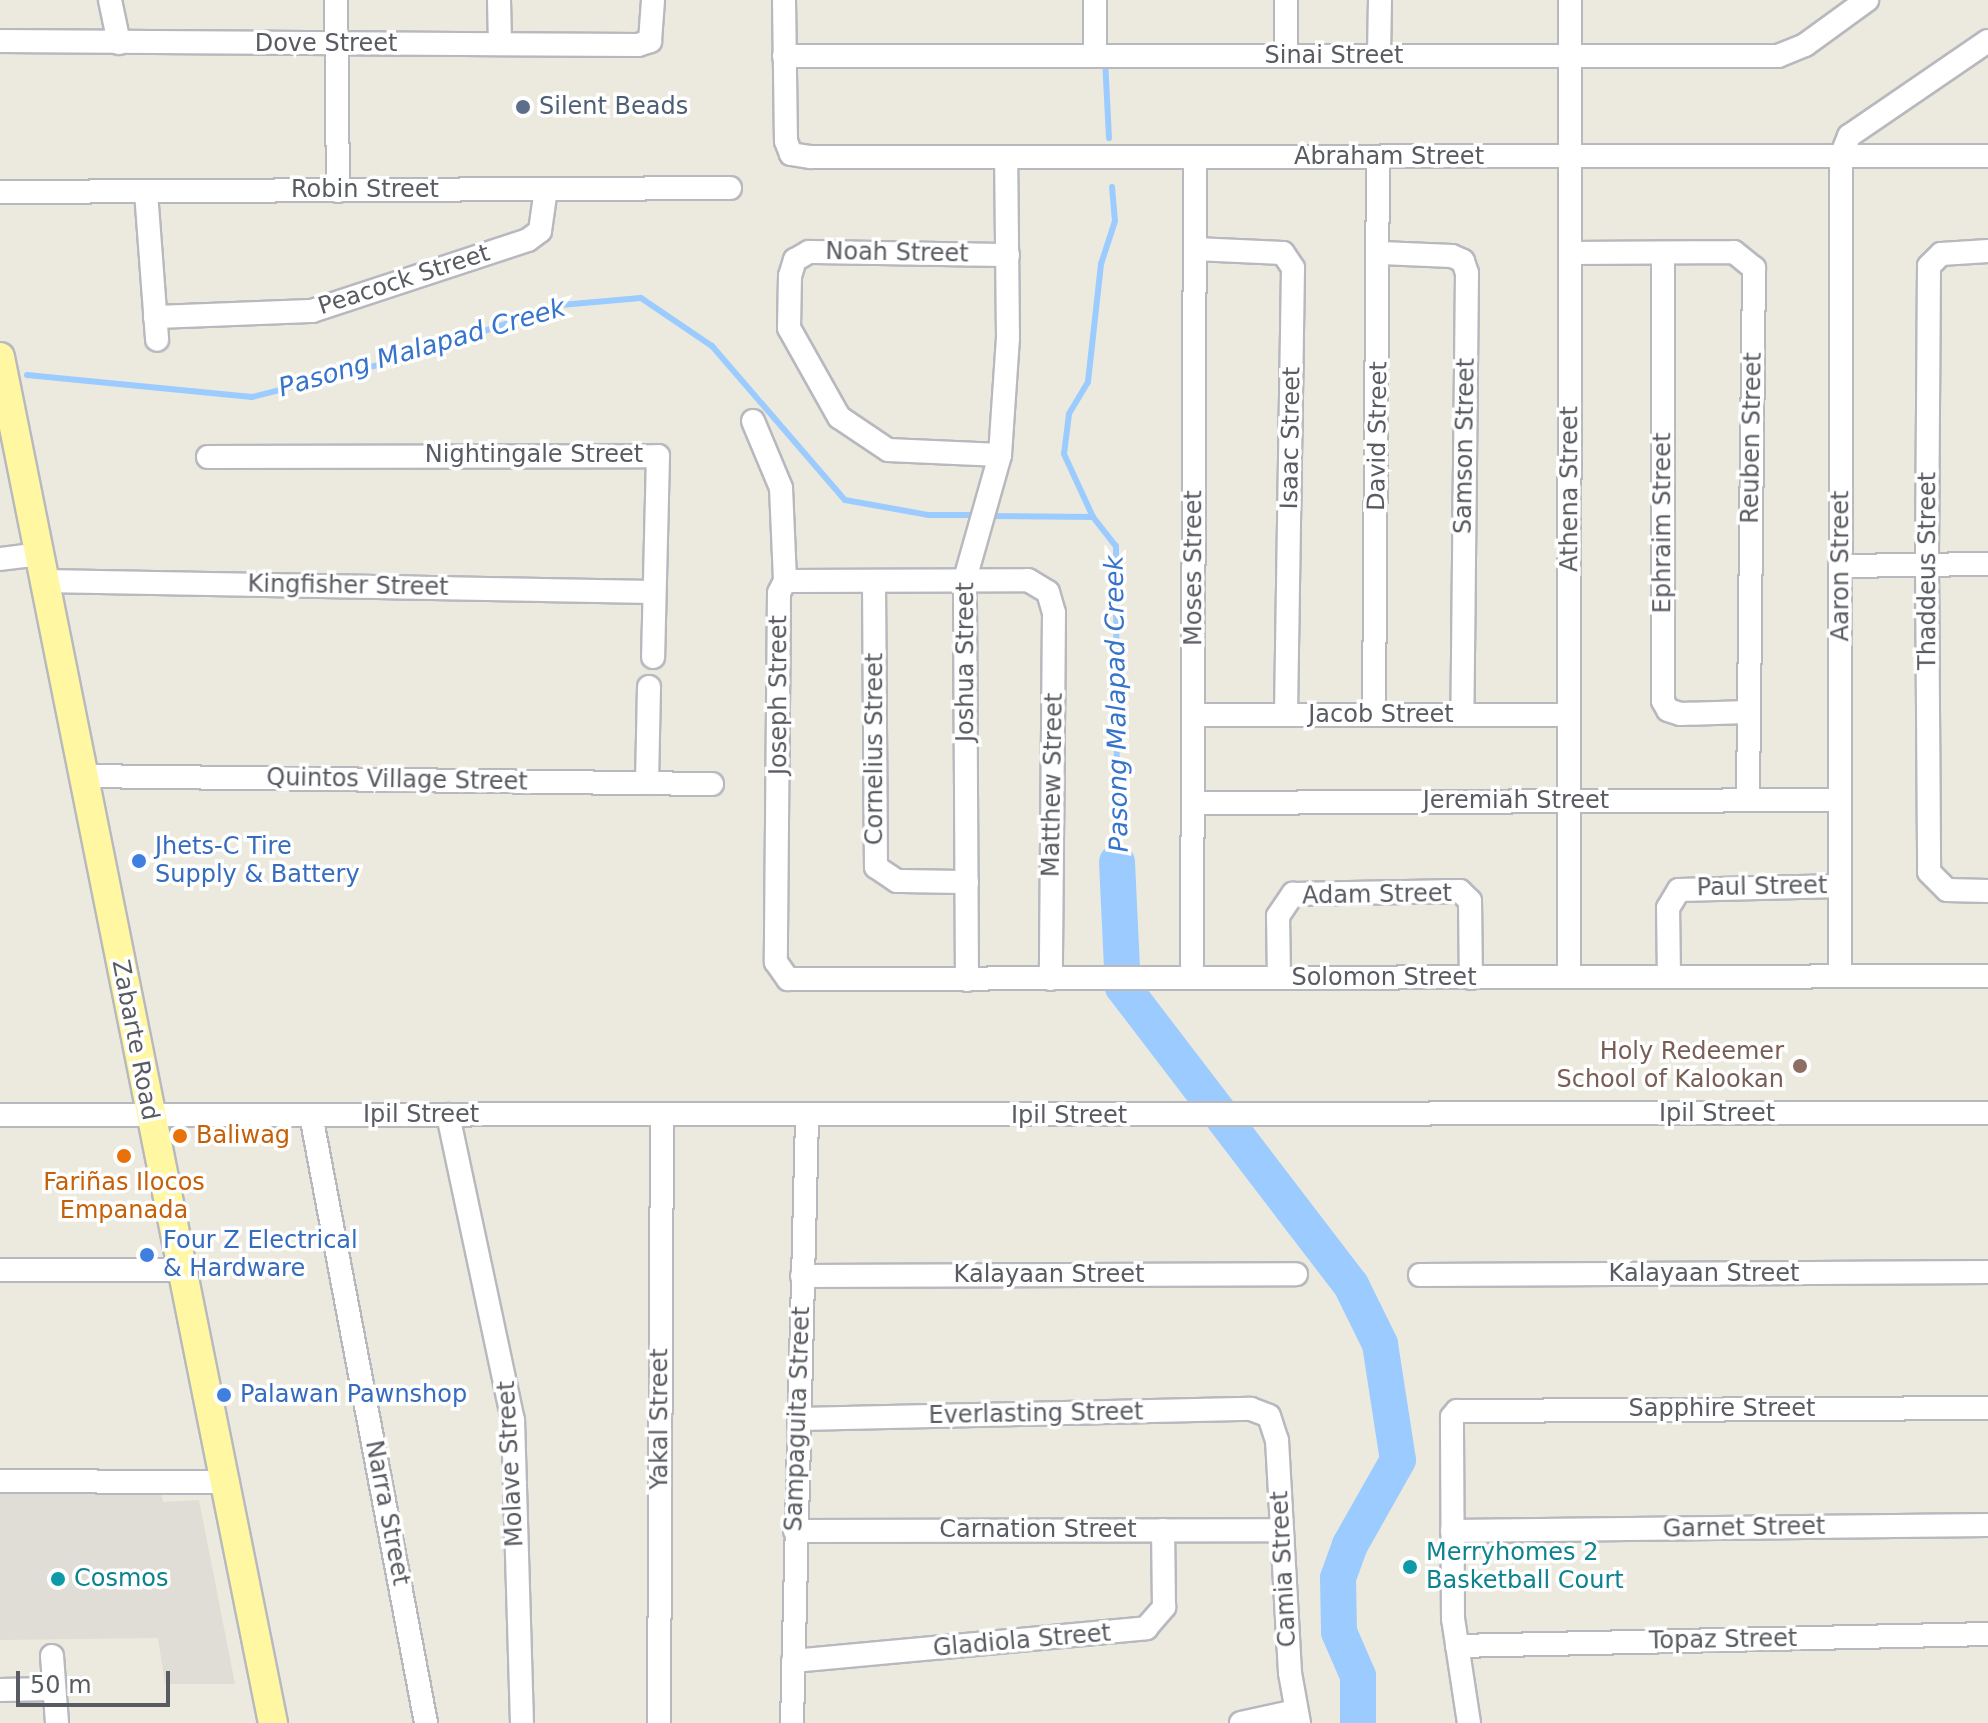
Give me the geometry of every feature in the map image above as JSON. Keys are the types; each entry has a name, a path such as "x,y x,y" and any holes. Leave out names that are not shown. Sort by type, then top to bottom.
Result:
{"main road":[{"name":"Zabarte Road","path":"0,357 273,1723"}],"street":[{"path":"110,0 119,43"},
{"path":"336,0 338,191"},
{"path":"499,0 500,44"},
{"name":"Dove Street","path":"0,41 638,45 650,41 653,0"},
{"path":"784,0 784,56"},
{"path":"1095,0 1095,56"},
{"path":"1286,0 1286,56"},
{"path":"1379,56 1380,0"},
{"name":"Athena Street","path":"1569,977 1570,0"},
{"name":"Sinai Street","path":"784,56 1778,56 1805,45 1867,0"},
{"path":"1841,156 1849,136 1988,41"},
{"name":"Abraham Street","path":"784,56 786,141 791,154 1006,157 1988,156"},
{"name":"Aaron Street","path":"1840,976 1841,156"},
{"name":"Joshua Street","path":"967,980 965,579 1000,455 1008,255 1006,157"},
{"name":"Moses Street","path":"1192,978 1195,157"},
{"name":"David Street","path":"1374,715 1381,253 1378,157"},
{"name":"Robin Street","path":"0,192 730,188"},
{"name":"Peacock Street","path":"155,317 312,311 528,240 540,231 546,189"},
{"path":"146,192 157,340"},
{"name":"Isaac Street","path":"1195,249 1283,253 1293,268 1286,715"},
{"name":"Thaddeus Street","path":"1988,251 1941,254 1929,266 1927,565 1929,872 1947,890 1988,891"},
{"name":"Noah Street","path":"1000,455 888,450 839,417 789,328 790,276 795,260 809,252 1008,255"},
{"name":"Reuben Street","path":"1570,253 1663,255 1734,252 1754,268 1748,800"},
{"name":"Samson Street","path":"1381,253 1452,256 1463,261 1467,273 1462,715"},
{"name":"Ephraim Street","path":"1663,255 1663,701 1668,710 1680,714 1748,712"},
{"name":"Joseph Street","path":"753,421 781,488 785,581 779,593 776,962 782,976"},
{"name":"Nightingale Street","path":"208,457 651,453 660,462 653,657"},
{"name":"Kingfisher Street","path":"0,559 41,568 653,592"},
{"path":"1842,566 1988,564"},
{"path":"785,581 874,583 965,579"},
{"name":"Matthew Street","path":"965,579 1028,580 1048,592 1054,613 1051,979"},
{"name":"Cornelius Street","path":"874,583 876,867 897,881 967,882"},
{"path":"647,783 649,687"},
{"name":"Jacob Street","path":"1193,715 1569,715"},
{"name":"Quintos Village Street","path":"82,776 712,784"},
{"name":"Jeremiah Street","path":"1193,803 1840,800"},
{"name":"Paul Street","path":"1669,977 1668,908 1679,890 1840,886"},
{"name":"Adam Street","path":"1279,978 1278,916 1293,894 1460,891 1470,901 1471,978"},
{"name":"Solomon Street","path":"782,976 795,980 1988,976"},
{"name":"Ipil Street","path":"0,1115 1988,1113"},
{"name":"Narra Street","path":"311,1115 426,1723"},
{"name":"Molave Street","path":"448,1115 513,1420 522,1723"},
{"name":"Yakal Street","path":"659,1723 662,1116"},
{"name":"Sampaguita Street","path":"792,1723 807,1116"},
{"path":"0,1270 182,1270"},
{"name":"Kalayaan Street","path":"1420,1275 1988,1272"},
{"name":"Kalayaan Street","path":"802,1276 1296,1274"},
{"name":"Sapphire Street","path":"1452,1531 1452,1417 1457,1411 1988,1408"},
{"name":"Everlasting Street","path":"800,1419 1251,1409 1269,1416"},
{"name":"Camia Street","path":"1269,1416 1277,1440 1298,1717"},
{"path":"0,1481 224,1482"},
{"name":"Garnet Street","path":"1452,1531 1988,1525"},
{"name":"Gladiola Street","path":"793,1661 1146,1628 1164,1607 1163,1530"},
{"name":"Carnation Street","path":"795,1531 1282,1530"},
{"path":"1452,1531 1457,1646 1469,1723"},
{"name":"Topaz Street","path":"1457,1646 1988,1634"},
{"path":"52,1656 57,1723"},
{"path":"0,1690 54,1689"},
{"path":"1241,1723 1298,1717"}],"shaded area":[{"path":"0,1493 161,1493 163,1502 199,1500 235,1684 165,1684 158,1638 0,1640"}],"waterway":[{"path":"1105,59 1109,138"},
{"name":"Pasong Malapad Creek","path":"1112,187 1115,221 1101,264 1088,382 1069,414 1064,454 1093,517 1116,546 1117,862"},
{"name":"Pasong Malapad Creek","path":"27,375 252,397 398,360 561,305 641,298 712,346 845,500 928,515 978,515"},
{"name":"Pasong Malapad Creek","path":"989,516 1093,517"},
{"name":"Pasong Malapad Creek","path":"1117,862 1123,987 1351,1285 1380,1344 1398,1460 1350,1545 1338,1578 1339,1632 1358,1676 1358,1723"}],"place":[{"name":"Silent Beads","path":"523,107"},
{"name":"Jhets-C Tire Supply & Battery","path":"139,861"},
{"name":"Holy Redeemer School of Kalookan","path":"1800,1066"},
{"name":"Baliwag","path":"180,1136"},
{"name":"Fariñas Ilocos Empanada","path":"124,1156"},
{"name":"Four Z Electrical & Hardware","path":"147,1255"},
{"name":"Palawan Pawnshop","path":"224,1395"},
{"name":"Merryhomes 2 Basketball Court","path":"1410,1567"},
{"name":"Cosmos","path":"58,1579"}]}
